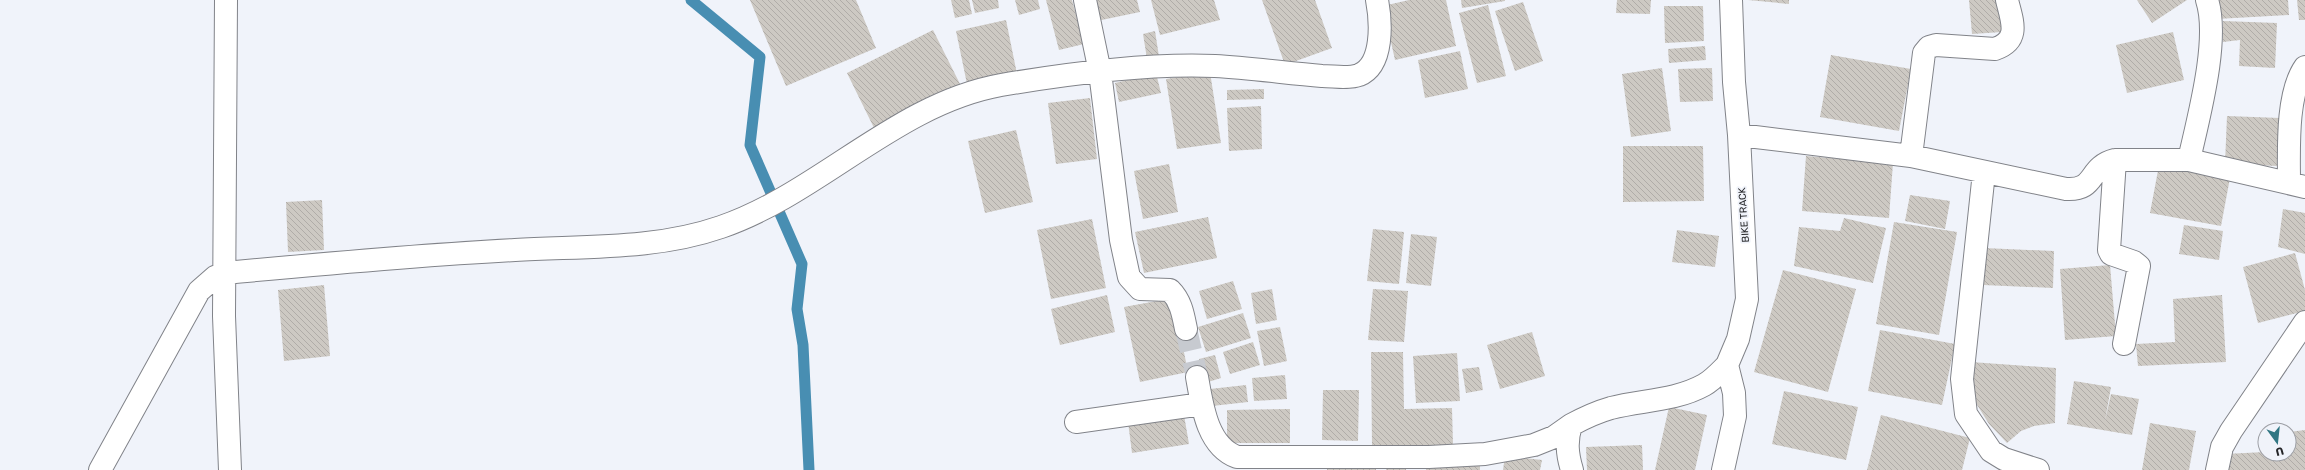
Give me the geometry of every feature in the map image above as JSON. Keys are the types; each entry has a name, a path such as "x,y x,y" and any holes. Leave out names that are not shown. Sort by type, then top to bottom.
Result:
{"street":[{"path":"226,0 224,316 230,470"},
{"path":"1085,0 1100,72 1120,233 1129,277 1140,288 1170,290 1177,297 1182,307 1186,329"},
{"name":"BIKE TRACK","path":"1727,365 1738,339 1747,299 1739,135 1734,82 1731,0"},
{"path":"1911,156 1924,53 1929,47 1936,45 1995,49 2004,46 2010,41 2013,33 2008,0"},
{"path":"2189,160 2210,47 2211,25 2207,0"},
{"path":"100,470 199,291 215,277 225,273 411,256 660,241 691,236 723,227 783,200 884,136 953,100 996,86 1100,72 1183,66 1214,66 1270,72 1353,76 1366,71 1375,59 1381,1"},
{"path":"1739,135 1911,156 1984,172 2079,190 2084,187 2099,168 2106,162 2115,160 2189,160 2297,185 2288,133 2297,86 2305,67"},
{"path":"2115,160 2109,250 2111,254 2134,262 2138,266 2124,344"},
{"path":"1984,172 1962,379 1962,399 1966,414 1991,451 2004,459 2038,470"},
{"path":"2216,470 2222,447 2231,430 2305,322"},
{"path":"1197,377 1202,404 1219,445 1228,454 1248,458 1429,457 1485,454 1534,445 1554,437 1571,425 1589,416 1611,408 1668,398 1690,391 1705,384 1727,365 1735,406 1734,427 1723,470"},
{"path":"1076,422 1202,404"},
{"path":"1571,425 1566,438 1568,457 1572,470"}],"building":[{"path":"750,0 856,0 876,48 786,86"},
{"path":"951,0 969,0 972,14 955,18"},
{"path":"972,0 998,0 999,8 975,13"},
{"path":"1015,0 1038,0 1040,9 1019,15"},
{"path":"1046,0 1072,0 1084,44 1059,50"},
{"path":"1088,0 1137,0 1140,12 1092,22"},
{"path":"1151,0 1214,0 1220,20 1160,35"},
{"path":"1262,0 1315,0 1332,48 1285,65"},
{"path":"1409,0 1446,0 1456,46 1395,60 1383,6"},
{"path":"1461,0 1505,0 1505,1 1462,8"},
{"path":"1617,0 1651,0 1650,14 1616,13"},
{"path":"1748,0 1789,0 1789,4"},
{"path":"1969,0 2000,0 2002,32 1972,34"},
{"path":"2137,0 2187,0 2152,23"},
{"path":"2216,0 2288,0 2289,15 2217,19"},
{"path":"2297,0 2305,0 2305,20 2299,20"},
{"path":"1523,2 1543,61 1515,71 1495,11"},
{"path":"1488,5 1506,76 1477,83 1459,13"},
{"path":"1664,6 1703,6 1704,41 1665,43"},
{"path":"1006,20 1017,74 967,84 956,31"},
{"path":"2223,21 2277,23 2275,68 2239,66 2240,40 2223,42"},
{"path":"933,30 962,88 876,132 847,73"},
{"path":"1155,31 1160,63 1148,65 1143,34"},
{"path":"2173,32 2184,80 2127,93 2116,45"},
{"path":"1705,46 1706,60 1669,63 1668,49"},
{"path":"1460,51 1468,89 1425,98 1418,60"},
{"path":"1831,55 1911,69 1899,131 1820,117"},
{"path":"1662,68 1671,131 1631,137 1622,74"},
{"path":"1712,68 1713,101 1680,102 1678,69"},
{"path":"1210,72 1221,143 1177,149 1166,79"},
{"path":"1156,73 1161,93 1119,102 1115,83"},
{"path":"1264,89 1264,99 1227,100 1227,90"},
{"path":"1090,98 1097,159 1056,164 1048,103"},
{"path":"1261,106 1262,149 1229,151 1227,108"},
{"path":"2227,116 2280,118 2277,166 2225,164"},
{"path":"1016,130 1033,202 985,213 968,141"},
{"path":"1623,146 1703,146 1704,201 1623,202"},
{"path":"1806,156 1893,163 1889,218 1802,211"},
{"path":"1169,164 1178,212 1143,219 1134,171"},
{"path":"2159,165 2230,178 2221,226 2150,213"},
{"path":"1910,195 1950,201 1945,229 1905,221"},
{"path":"322,200 324,250 288,252 286,202"},
{"path":"2283,209 2305,213 2305,254 2278,247"},
{"path":"1208,217 1217,258 1144,273 1135,232"},
{"path":"1844,218 1886,228 1873,283 1794,266 1799,227 1840,231"},
{"path":"1092,219 1106,288 1051,299 1037,230"},
{"path":"1894,222 1957,232 1939,335 1876,324"},
{"path":"2184,225 2223,231 2219,260 2179,254"},
{"path":"1373,229 1404,232 1399,284 1367,281"},
{"path":"1677,230 1719,236 1715,267 1672,262"},
{"path":"1411,234 1437,237 1431,286 1406,283"},
{"path":"1984,248 2054,251 2053,288 1983,285"},
{"path":"2295,253 2305,290 2305,311 2258,323 2243,267"},
{"path":"2110,265 2116,336 2065,340 2060,269"},
{"path":"1783,270 1856,289 1828,392 1754,372"},
{"path":"1233,281 1242,309 1207,319 1199,291"},
{"path":"324,285 330,356 284,361 278,290"},
{"path":"1272,289 1277,320 1256,324 1251,293"},
{"path":"1373,289 1408,291 1404,342 1368,340"},
{"path":"1107,295 1115,332 1060,345 1051,309"},
{"path":"2222,295 2226,362 2138,366 2136,344 2175,342 2173,299"},
{"path":"1173,298 1188,372 1140,382 1124,307"},
{"path":"1243,313 1251,338 1206,352 1198,327"},
{"path":"1280,327 1287,361 1264,366 1257,331"},
{"path":"1880,330 1955,344 1942,405 1868,391"},
{"path":"1532,332 1545,376 1500,389 1487,345"},
{"path":"1253,342 1260,365 1230,374 1223,352"},
{"path":"1371,352 1403,352 1404,409 1452,408 1453,445 1372,447"},
{"path":"1457,353 1460,401 1416,403 1413,356"},
{"path":"1215,355 1221,378 1205,383 1199,359"},
{"path":"1971,362 2056,368 2055,423 2034,426 2021,431 2007,443 1989,424 1974,400"},
{"path":"1479,367 1483,390 1466,393 1462,369"},
{"path":"1285,375 1287,399 1254,401 1252,378"},
{"path":"2074,381 2111,387 2105,421 2111,394 2139,399 2132,435 2067,424"},
{"path":"1246,385 1248,402 1212,406 1210,389"},
{"path":"1323,390 1359,390 1358,441 1322,440"},
{"path":"1784,391 1858,407 1846,460 1772,444"},
{"path":"1669,407 1707,415 1695,470 1655,470"},
{"path":"1290,409 1290,443 1227,443 1227,410"},
{"path":"1184,415 1189,444 1132,453 1128,422"},
{"path":"1881,415 1970,438 1962,470 1867,470"},
{"path":"2150,423 2196,431 2189,470 2142,470"},
{"path":"2305,430 2305,470 2223,470 2225,454 2257,452 2257,462 2297,462 2297,431"},
{"path":"1642,445 1643,470 1587,470 1586,447"},
{"path":"1505,456 1542,460 1540,470 1503,470"},
{"path":"1328,459 1376,460 1376,470 1327,470"},
{"path":"1480,459 1480,470 1426,470 1426,460"},
{"path":"1387,460 1407,460 1406,470 1386,470"}],"waterway":[{"path":"691,0 760,57 750,145 802,264 797,309 803,345 809,470"}],"tunnel":[{"path":"1186,329 1197,377"}]}
